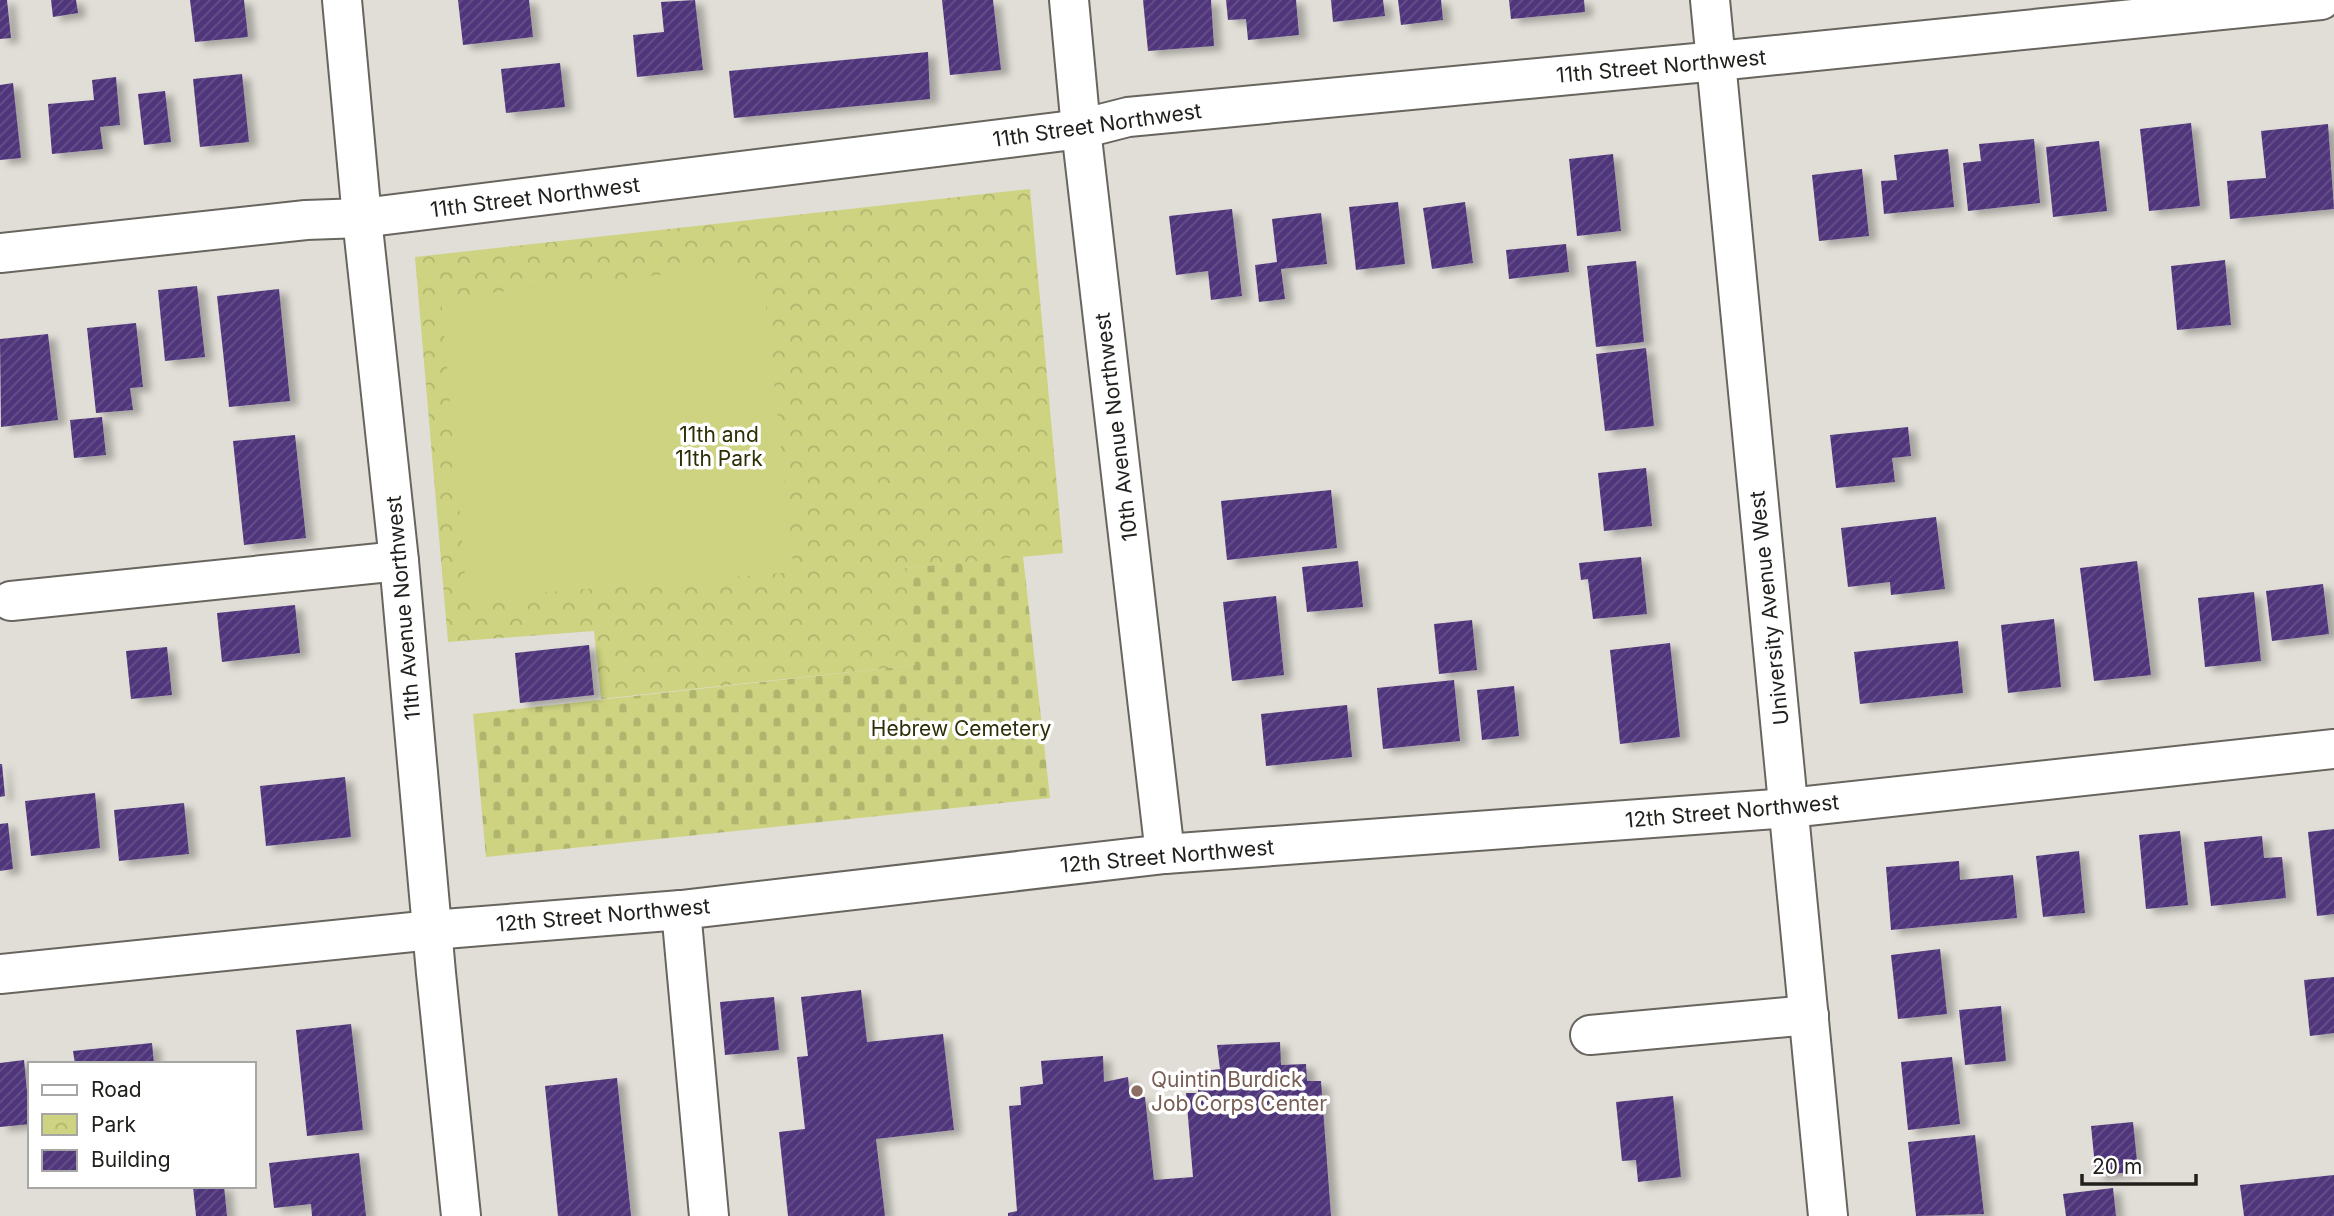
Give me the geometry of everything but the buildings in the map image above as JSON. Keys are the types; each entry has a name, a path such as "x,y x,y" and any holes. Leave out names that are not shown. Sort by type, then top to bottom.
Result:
{"street":[{"name":"11th Avenue Northwest","path":"342,0 362,218 400,561 432,930 461,1216"},
{"name":"10th Avenue Northwest","path":"1069,0 1081,129 1165,854"},
{"name":"University Avenue West","path":"1710,0 1828,1216"},
{"name":"11th Street Northwest","path":"0,253 306,220 362,218 1081,129 1128,117 2321,0"},
{"path":"11,601 400,561"},
{"name":"12th Street Northwest","path":"0,974 432,930 681,909 1165,854 1789,808 2334,749"},
{"path":"681,909 709,1216"},
{"path":"1590,1035 1809,1015"}],"green space":[{"name":"11th and 11th Park","path":"1030,189 1063,553 905,568 915,665 601,699 594,631 448,642 415,257"},
{"path":"741,266 764,287 794,572 467,599 441,298"},
{"name":"Hebrew Cemetery","path":"1023,556 1050,798 486,857 473,714 914,665 905,568"}],"place":[{"name":"Quintin Burdick Job Corps Center","path":"1137,1091"}]}
